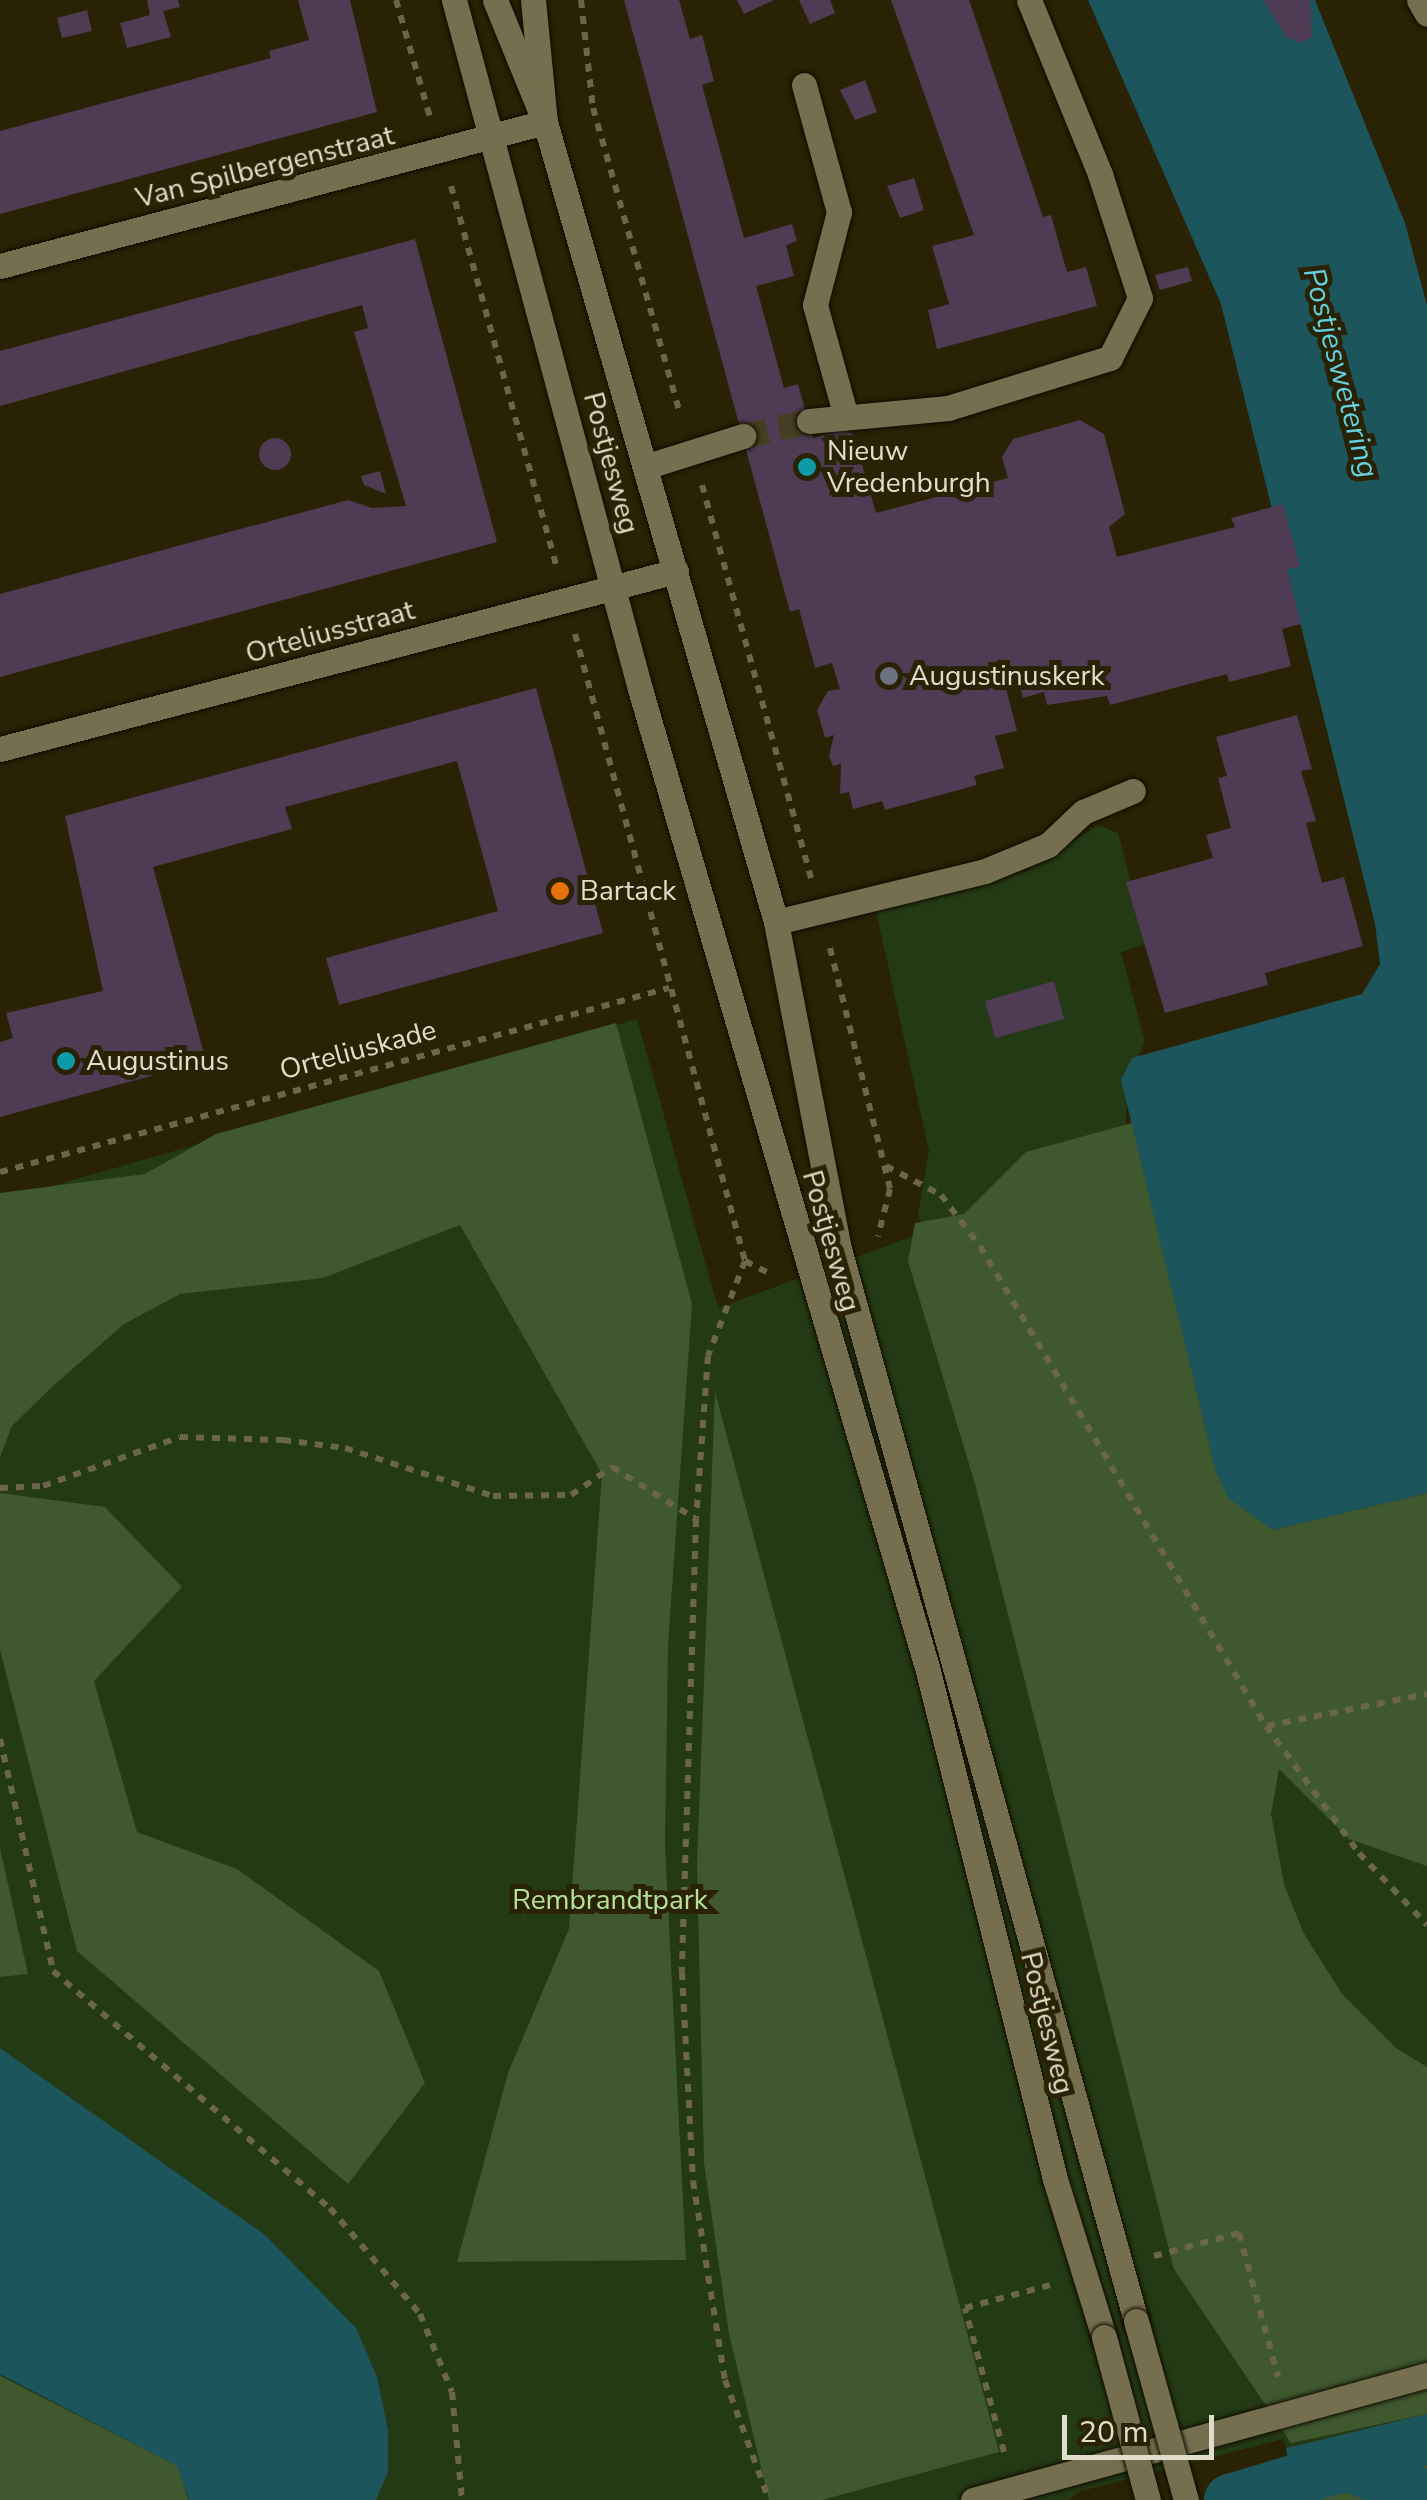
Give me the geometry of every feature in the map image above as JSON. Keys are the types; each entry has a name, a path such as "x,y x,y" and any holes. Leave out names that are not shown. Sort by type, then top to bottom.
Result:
{"street":[{"name":"Postjesweg","path":"454,0 495,135 613,590 927,1666 1055,2179 1104,2337 1148,2500"},
{"name":"Postjesweg","path":"495,0 544,122 648,466 776,922 838,1245 1186,2500"},
{"name":"Postjesweg","path":"533,0 544,122"},
{"path":"808,422 844,413 948,408 1110,358 1140,298 1100,174 1030,0"},
{"path":"1419,0 1427,14"},
{"path":"804,86 839,212 815,305 844,413"},
{"name":"Van Spilbergenstraat","path":"0,266 544,122"},
{"path":"648,466 743,436"},
{"name":"Orteliusstraat","path":"0,749 676,571"},
{"path":"776,922 985,871 1048,845 1083,812 1132,791"},
{"path":"973,2500 1427,2375"}],"path":[{"path":"582,0 593,108 820,912 886,1166 940,1195 980,1246 1266,1726 1359,1854 1427,1924"},
{"name":"Orteliuskade","path":"0,1172 669,988"},
{"path":"745,1260 708,1356 696,1519 682,1972 693,2181 725,2380 770,2500"},
{"path":"0,1488 43,1486 180,1437 283,1440 345,1448 494,1496 572,1495 612,1468 696,1519"},
{"path":"1266,1726 1427,1694"},
{"path":"0,1739 53,1970 330,2208 420,2314 452,2392 462,2500"},
{"path":"1153,2256 1240,2233 1270,2343"},
{"path":"994,2418 965,2308 1052,2284"}],"green space":[{"name":"Rembrandtpark","path":"1098,825 1118,833 1147,944 1121,952 1145,1042 1126,1082 1126,1126 1427,1502 1427,2500 0,2500 0,1201 637,1019 718,1308 924,1232 918,1214 929,1151 876,911 1025,872"},
{"path":"616,1023 692,1304 668,1645 665,1846 686,2260 457,2262 508,2073 569,1929 602,1474 460,1225 323,1278 180,1294 124,1324 53,1386 12,1426 0,1457 0,1193 145,1174 216,1134"},
{"path":"1132,1123 1216,1472 1273,1530 1427,1493 1427,1866 1349,1839 1279,1769 1271,1814 1284,1884 1303,1932 1342,1994 1396,2048 1427,2067 1427,2414 1291,2443 1174,2269 975,1484 908,1261 915,1223 964,1214 1026,1152"},
{"path":"715,1392 999,2452 822,2500 769,2500 729,2334 704,2163 697,1864"},
{"path":"0,1493 105,1507 182,1587 94,1681 137,1832 237,1869 379,1971 425,2083 348,2184 77,1951 0,1650"},
{"path":"0,1848 28,1974 0,1977"},
{"path":"0,2376 178,2466 188,2500 0,2500"},
{"path":"1427,2465 1427,2500 1304,2500"}],"water":[{"name":"Postjeswetering","path":"1088,0 1315,0 1405,223 1427,305 1427,1493 1273,1530 1228,1498 1216,1472 1121,1080 1132,1058 1362,994 1380,964 1375,924 1221,304"},
{"path":"0,2048 265,2235 356,2328 377,2377 388,2430 388,2472 376,2500 189,2500 177,2466 0,2374"},
{"path":"1427,2414 1427,2465 1304,2500 1074,2500"}],"pier":[{"path":"1283,2439 1300,2500 1069,2500 1078,2492"}],"building":[{"path":"147,0 178,0 180,7 163,11 171,37 127,48 120,23 150,15"},
{"path":"298,0 350,0 377,112 0,214 0,131 271,58 269,51 309,40"},
{"name":"Nieuw Vredenburgh","path":"624,0 679,0 690,39 702,35 714,81 702,85 744,238 792,224 797,241 786,245 794,276 756,286 784,388 798,384 813,438 844,429 853,434 876,513 1008,478 1002,457 1013,439 1080,420 1104,434 1125,514 1109,527 1117,557 1235,527 1231,518 1283,504 1300,566 1287,570 1301,624 1282,629 1291,666 1229,682 1227,674 1110,705 1107,696 1047,705 1044,692 1023,698 1016,673 1003,677 1017,731 995,736 1004,768 974,776 977,785 885,810 882,801 853,809 849,792 840,794 841,764 833,766 829,756 834,735 825,738 817,710 828,691 840,689 832,663 815,668 799,609 790,612"},
{"path":"737,0 774,0 744,14"},
{"path":"799,0 830,0 835,13 810,24"},
{"path":"891,0 969,0 1043,217 1051,215 1067,272 1086,267 1097,306 937,349 928,310 949,304 932,246 974,235"},
{"path":"1264,0 1310,0 1312,37 1300,43 1285,36"},
{"path":"87,10 92,31 62,38 57,18"},
{"path":"865,80 877,112 855,120 840,90"},
{"path":"914,178 924,210 900,218 887,186"},
{"path":"415,239 497,542 0,677 0,594 348,500 372,508 406,506 354,332 368,328 362,305 0,406 0,351"},
{"path":"1188,267 1192,281 1160,290 1155,275"},
{"path":"275,438 286,443 291,454 286,465 275,470 264,465 259,454 264,443"},
{"path":"380,471 386,494 364,485 361,476"},
{"path":"536,688 603,933 339,1005 326,958 498,911 457,761 285,807 292,829 153,867 206,1061 0,1117 0,1042 13,1038 6,1013 103,991 65,816"},
{"path":"1297,715 1312,769 1301,771 1316,821 1306,823 1322,883 1344,877 1363,946 1265,973 1268,985 1165,1013 1126,882 1213,858 1206,835 1231,828 1218,778 1227,776 1216,737"},
{"path":"1054,981 1064,1019 995,1038 985,1001"}],"waterway":[{"path":"1230,2500 1347,2465 1427,2497"}],"tunnel":[{"path":"743,436 809,421"}],"place":[{"name":"Nieuw Vredenburgh","path":"807,467"},
{"name":"Augustinuskerk","path":"889,676"},
{"name":"Bartack","path":"560,891"},
{"name":"Augustinus","path":"66,1061"}]}
